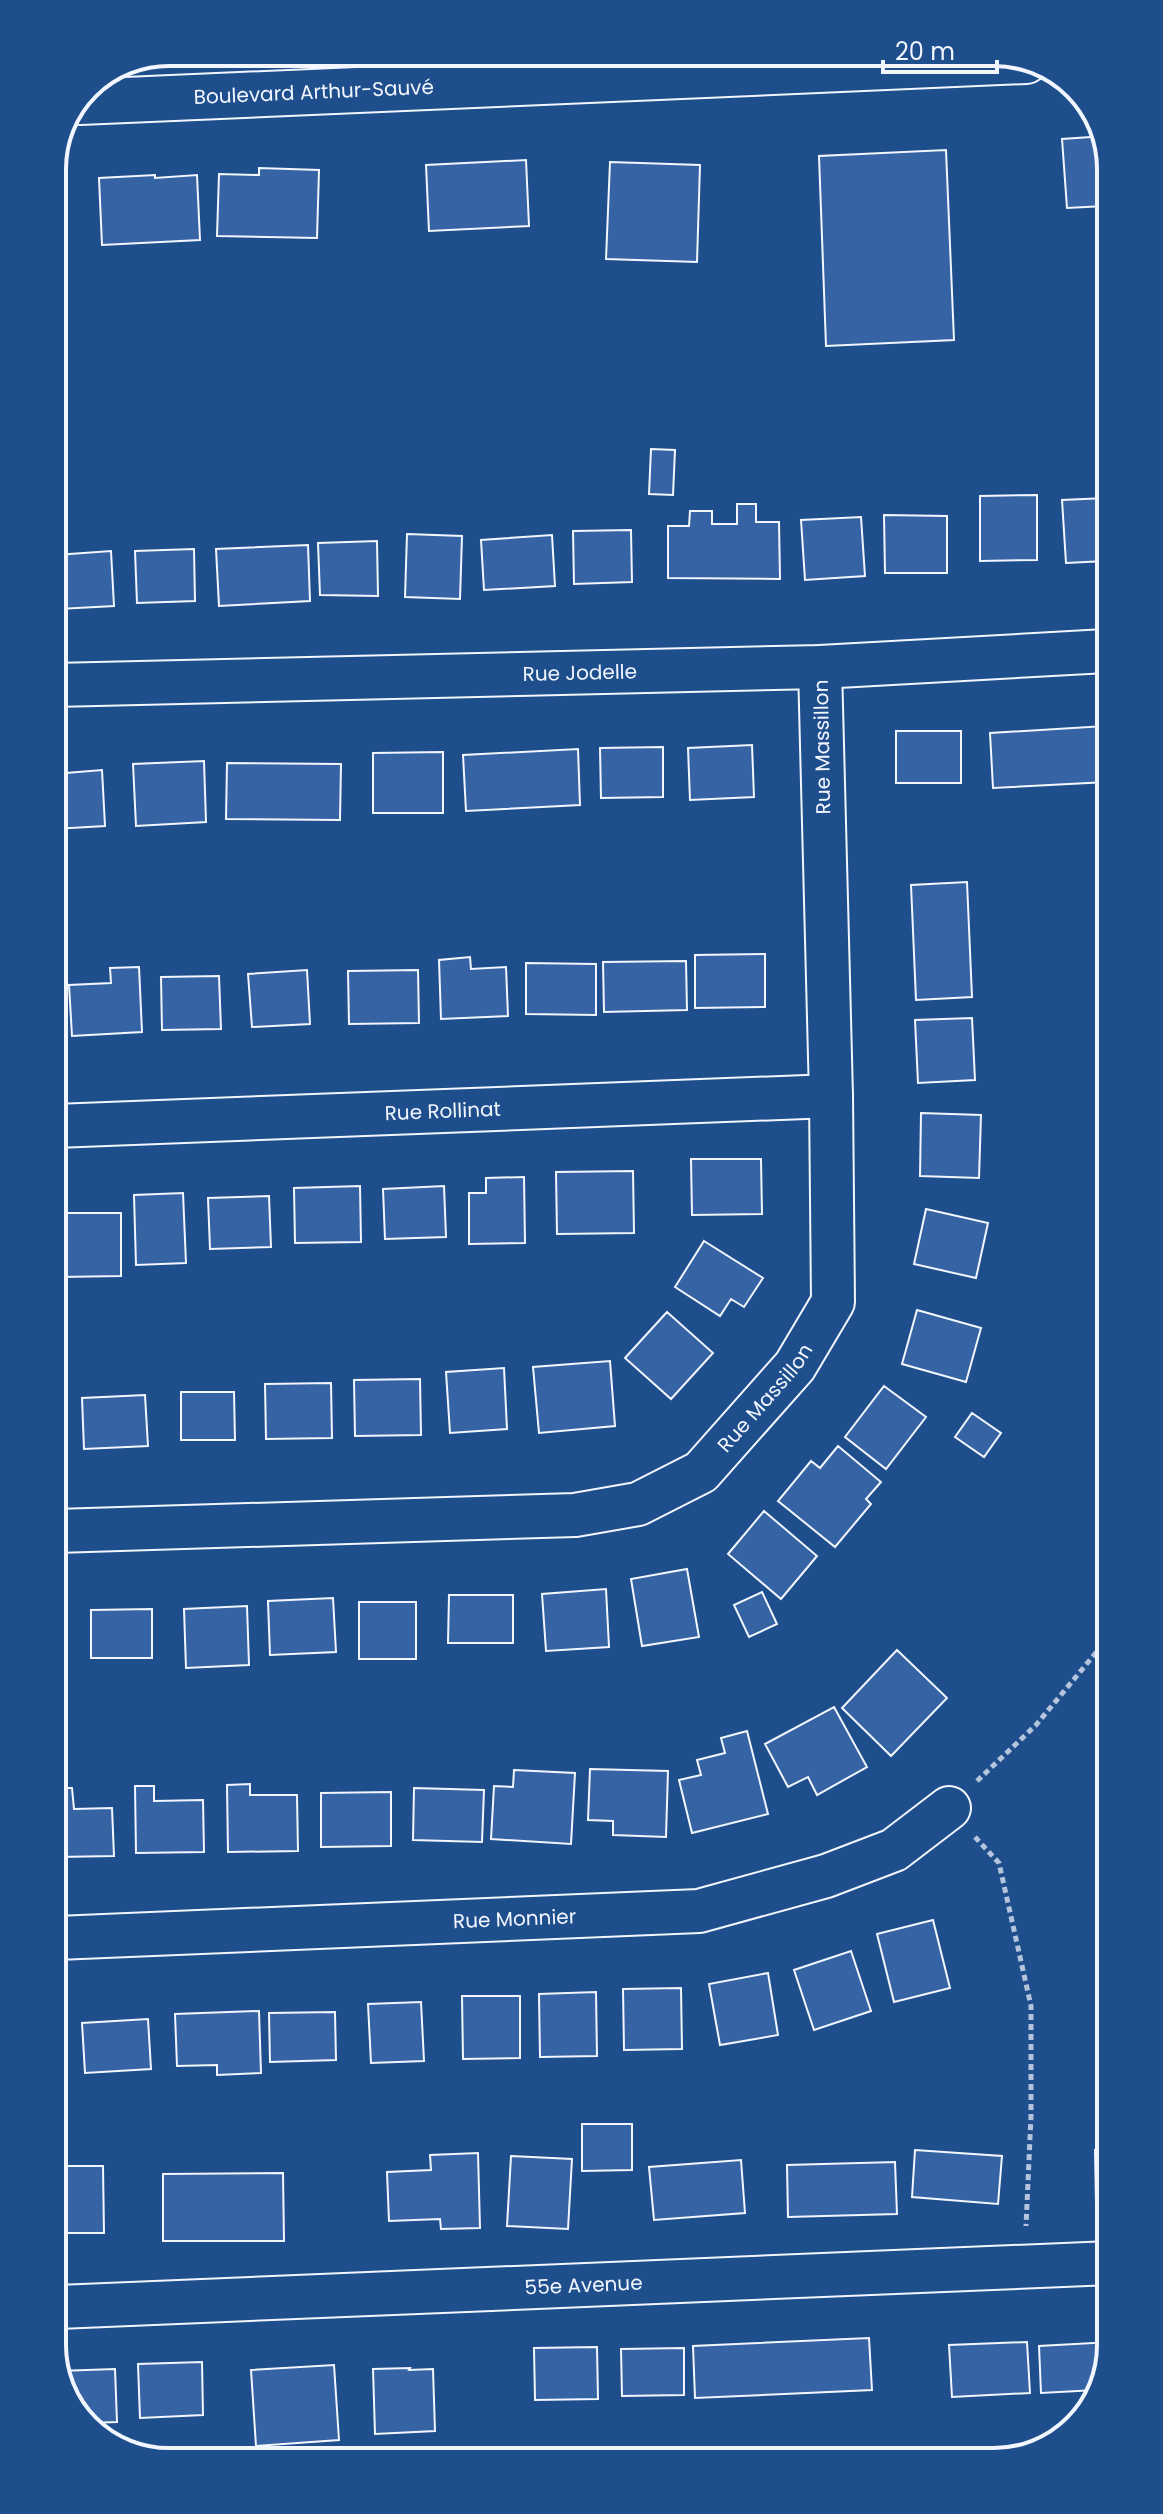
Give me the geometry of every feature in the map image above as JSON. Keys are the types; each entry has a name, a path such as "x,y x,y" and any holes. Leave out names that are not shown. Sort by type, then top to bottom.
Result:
{"main road":[{"name":"Boulevard Arthur-Sauvé","path":"92,101 702,66"}],"street":[{"name":"Rue Jodelle","path":"66,685 820,667 1097,652"},
{"name":"Rue Massillon","path":"66,1531 575,1515 638,1504 701,1472 795,1366 833,1302 820,667"},
{"name":"Rue Rollinat","path":"66,1126 831,1096"},
{"name":"Rue Monnier","path":"66,1938 699,1911 826,1876 894,1850 949,1808"},
{"name":"55e Avenue","path":"66,2307 1097,2264"}],"path":[{"path":"1024,2267 1031,2116 1031,2006 999,1863 949,1808 1036,1725 1097,1651"}],"building":[{"path":"1092,137 1097,169 1097,206 1067,208 1062,139"},
{"path":"946,150 954,340 826,346 819,156"},
{"path":"526,160 529,226 429,231 426,165"},
{"path":"610,162 700,165 697,262 606,259"},
{"path":"259,168 319,170 317,238 217,236 219,174 259,175"},
{"path":"155,175 155,178 197,175 200,240 102,245 99,178"},
{"path":"651,449 675,450 673,495 649,494"},
{"path":"1037,495 1037,560 980,561 980,496"},
{"path":"1097,498 1097,561 1066,563 1062,500"},
{"path":"737,504 756,504 756,522 779,522 780,579 668,578 668,526 689,526 690,511 712,511 712,524 737,524"},
{"path":"884,515 947,516 947,573 885,573"},
{"path":"861,517 865,576 805,580 801,520"},
{"path":"631,530 632,582 574,584 573,531"},
{"path":"407,534 462,536 460,599 405,597"},
{"path":"552,535 555,586 484,590 481,540"},
{"path":"377,541 378,596 320,595 318,543"},
{"path":"308,545 310,601 219,606 216,549"},
{"path":"194,549 195,601 137,603 135,551"},
{"path":"111,551 114,606 66,609 66,554"},
{"path":"1097,726 1097,783 993,788 990,733"},
{"path":"896,731 961,731 961,783 896,783"},
{"path":"752,745 754,797 690,800 688,748"},
{"path":"663,747 663,797 601,798 600,748"},
{"path":"578,749 580,805 466,811 463,755"},
{"path":"443,752 443,813 373,813 373,753"},
{"path":"204,761 206,822 136,826 133,764"},
{"path":"227,763 341,764 340,820 226,819"},
{"path":"102,770 105,826 66,828 66,773"},
{"path":"967,882 972,997 916,1000 911,885"},
{"path":"765,954 765,1007 695,1008 695,955"},
{"path":"470,957 471,969 506,967 508,1016 441,1019 439,960"},
{"path":"686,961 687,1010 604,1012 603,962"},
{"path":"526,963 596,964 596,1015 526,1014"},
{"path":"139,967 142,1032 72,1036 69,985 111,983 110,968"},
{"path":"307,970 310,1024 252,1027 248,974"},
{"path":"418,970 419,1023 349,1024 348,971"},
{"path":"219,976 221,1029 162,1030 161,977"},
{"path":"972,1018 975,1080 918,1083 915,1020"},
{"path":"921,1113 981,1115 979,1178 920,1176"},
{"path":"691,1159 761,1159 762,1214 692,1215"},
{"path":"633,1171 634,1233 557,1234 556,1172"},
{"path":"524,1177 525,1243 469,1244 469,1193 486,1193 486,1178"},
{"path":"360,1186 361,1242 295,1243 294,1188"},
{"path":"444,1186 446,1237 385,1239 383,1189"},
{"path":"183,1193 186,1263 136,1265 134,1195"},
{"path":"269,1196 271,1247 210,1249 208,1198"},
{"path":"926,1209 988,1223 976,1278 914,1264"},
{"path":"66,1213 121,1213 121,1276 66,1277"},
{"path":"704,1241 763,1278 744,1307 731,1299 720,1316 675,1287"},
{"path":"917,1310 981,1328 966,1382 902,1364"},
{"path":"667,1312 713,1353 671,1399 625,1358"},
{"path":"610,1361 615,1426 539,1433 533,1367"},
{"path":"504,1368 507,1429 450,1433 446,1372"},
{"path":"420,1379 421,1435 355,1436 354,1380"},
{"path":"331,1383 332,1438 266,1439 265,1384"},
{"path":"884,1386 926,1417 886,1469 845,1437"},
{"path":"181,1392 234,1392 235,1440 181,1440"},
{"path":"145,1395 148,1446 84,1449 82,1398"},
{"path":"972,1413 1001,1433 984,1457 955,1437"},
{"path":"838,1446 881,1482 866,1499 871,1504 835,1547 778,1501 811,1461 820,1468"},
{"path":"764,1511 817,1556 781,1599 728,1554"},
{"path":"687,1569 699,1637 642,1646 631,1579"},
{"path":"606,1589 609,1647 546,1651 542,1594"},
{"path":"762,1592 777,1624 749,1637 734,1605"},
{"path":"449,1595 513,1595 513,1643 448,1643"},
{"path":"333,1598 336,1652 270,1655 268,1601"},
{"path":"359,1602 416,1602 416,1659 359,1659"},
{"path":"247,1606 249,1665 186,1668 184,1609"},
{"path":"152,1609 152,1658 91,1658 91,1610"},
{"path":"66,1615 67,1615 66,1664"},
{"path":"897,1650 947,1698 891,1756 842,1708"},
{"path":"834,1707 867,1767 817,1795 808,1777 788,1787 765,1744"},
{"path":"747,1731 768,1814 692,1833 679,1780 701,1775 697,1760 725,1753 721,1738"},
{"path":"590,1769 668,1771 666,1837 613,1835 613,1821 588,1820"},
{"path":"514,1770 575,1773 571,1844 491,1839 494,1786 513,1787"},
{"path":"250,1784 250,1795 297,1795 298,1851 228,1852 227,1785"},
{"path":"135,1786 154,1786 154,1801 203,1800 204,1852 136,1853"},
{"path":"66,1788 72,1788 74,1809 112,1808 114,1856 66,1857"},
{"path":"414,1788 484,1790 482,1842 413,1840"},
{"path":"391,1792 391,1846 321,1847 321,1793"},
{"path":"933,1920 950,1988 894,2002 877,1934"},
{"path":"851,1951 871,2011 814,2030 794,1970"},
{"path":"768,1973 778,2035 720,2045 709,1984"},
{"path":"681,1988 682,2049 624,2050 623,1989"},
{"path":"596,1992 597,2056 540,2057 539,1994"},
{"path":"462,1996 520,1996 520,2058 463,2059"},
{"path":"421,2002 424,2061 371,2063 368,2004"},
{"path":"259,2011 261,2073 217,2075 217,2065 177,2066 175,2014"},
{"path":"335,2012 336,2060 270,2062 269,2013"},
{"path":"148,2019 151,2069 85,2073 82,2023"},
{"path":"582,2124 632,2124 632,2170 582,2171"},
{"path":"915,2150 1002,2156 998,2204 912,2197"},
{"path":"1095,2150 1097,2150 1096,2204"},
{"path":"478,2153 480,2228 441,2229 440,2219 389,2221 387,2172 431,2170 430,2155"},
{"path":"511,2156 572,2159 568,2229 507,2226"},
{"path":"741,2160 745,2213 654,2220 649,2167"},
{"path":"895,2162 897,2214 788,2217 787,2165"},
{"path":"66,2166 103,2166 104,2233 66,2233"},
{"path":"283,2173 284,2241 163,2241 163,2174"},
{"path":"869,2338 872,2390 695,2398 693,2346"},
{"path":"1027,2342 1030,2393 952,2397 949,2345"},
{"path":"1097,2343 1092,2378 1086,2391 1041,2393 1039,2346"},
{"path":"597,2347 598,2399 535,2400 534,2348"},
{"path":"684,2348 684,2395 622,2396 621,2349"},
{"path":"202,2362 203,2415 140,2418 138,2364"},
{"path":"334,2365 339,2440 256,2446 251,2370"},
{"path":"115,2369 117,2422 101,2423 96,2418 80,2396 69,2371"},
{"path":"373,2369 433,2369 435,2431 375,2434"}]}
